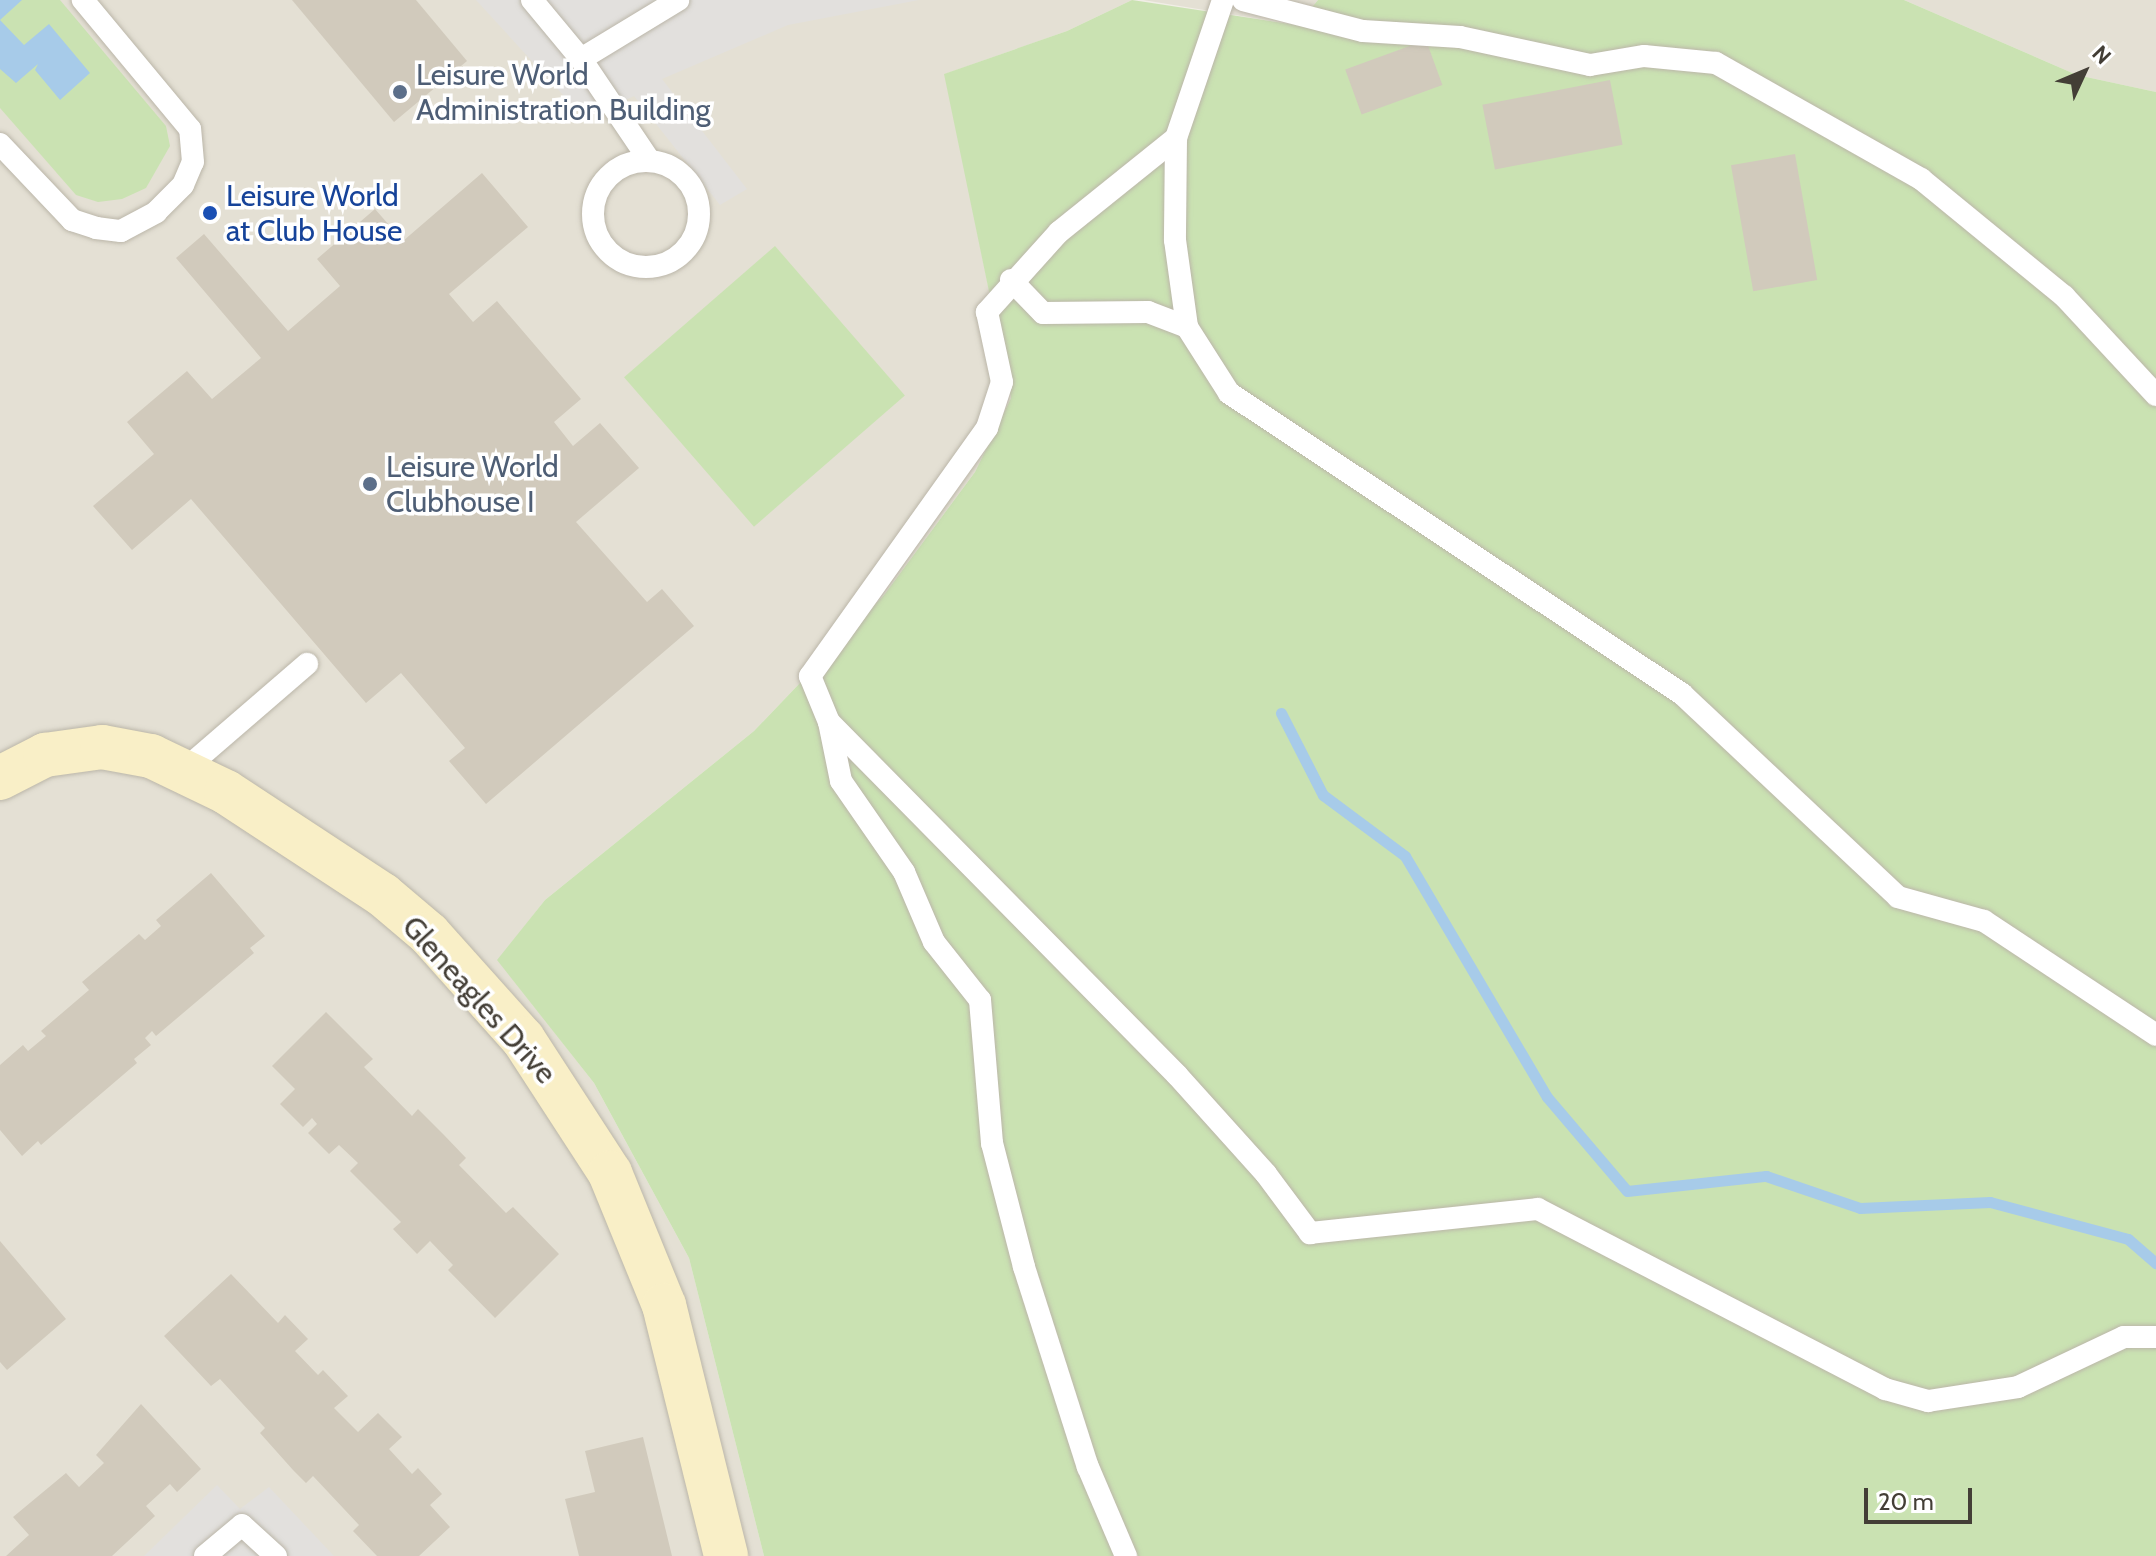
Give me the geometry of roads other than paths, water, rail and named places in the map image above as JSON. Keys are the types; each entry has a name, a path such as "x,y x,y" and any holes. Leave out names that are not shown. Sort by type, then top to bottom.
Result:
{"street":[{"name":"Gleneagles Drive","path":"0,778 45,755 102,747 151,756 226,792 357,877 429,934 523,1039 569,1103 610,1173 664,1305 726,1556"}],"lane":[{"path":"0,144 72,220 96,228 121,231 156,212 183,185 193,162 190,129 83,0"},
{"path":"532,0 581,59 649,160 667,165 688,182 699,207 699,224 680,255 646,267 613,256 602,243 593,211 601,187 617,169 649,160"},
{"path":"581,59 678,0"},
{"path":"1223,0 1176,138 1175,240 1187,327 1229,393 1682,694 1898,897 1984,921 2156,1035"},
{"path":"1243,0 1363,31 1460,37 1590,65 1644,56 1716,63 1921,179 2064,296 2156,395"},
{"path":"1126,1556 1088,1467 1024,1267 992,1143 980,1000 934,942 904,872 841,781 829,722 810,676 987,428 1002,382 987,312 1011,280 1059,232 1176,138"},
{"path":"1011,280 1043,313 1148,312 1187,327"},
{"path":"183,771 307,664"},
{"path":"829,722 1177,1075 1310,1233 1538,1209 1885,1389 1928,1401 2018,1387 2124,1337 2156,1337"},
{"path":"205,1556 242,1525 276,1556"}],"water":[{"path":"0,0 22,0 0,20"},
{"path":"0,20 24,45 49,24 90,73 60,100 35,70 38,64 16,83 0,69"}],"waterway":[{"path":"1281,713 1323,795 1405,856 1547,1097 1627,1191 1766,1176 1860,1208 1990,1202 2128,1239 2156,1263"}],"place":[{"name":"Leisure World Administration Building","path":"400,92"},
{"name":"Leisure World at Club House","path":"210,213"},
{"name":"Leisure World Clubhouse I","path":"370,484"}]}
